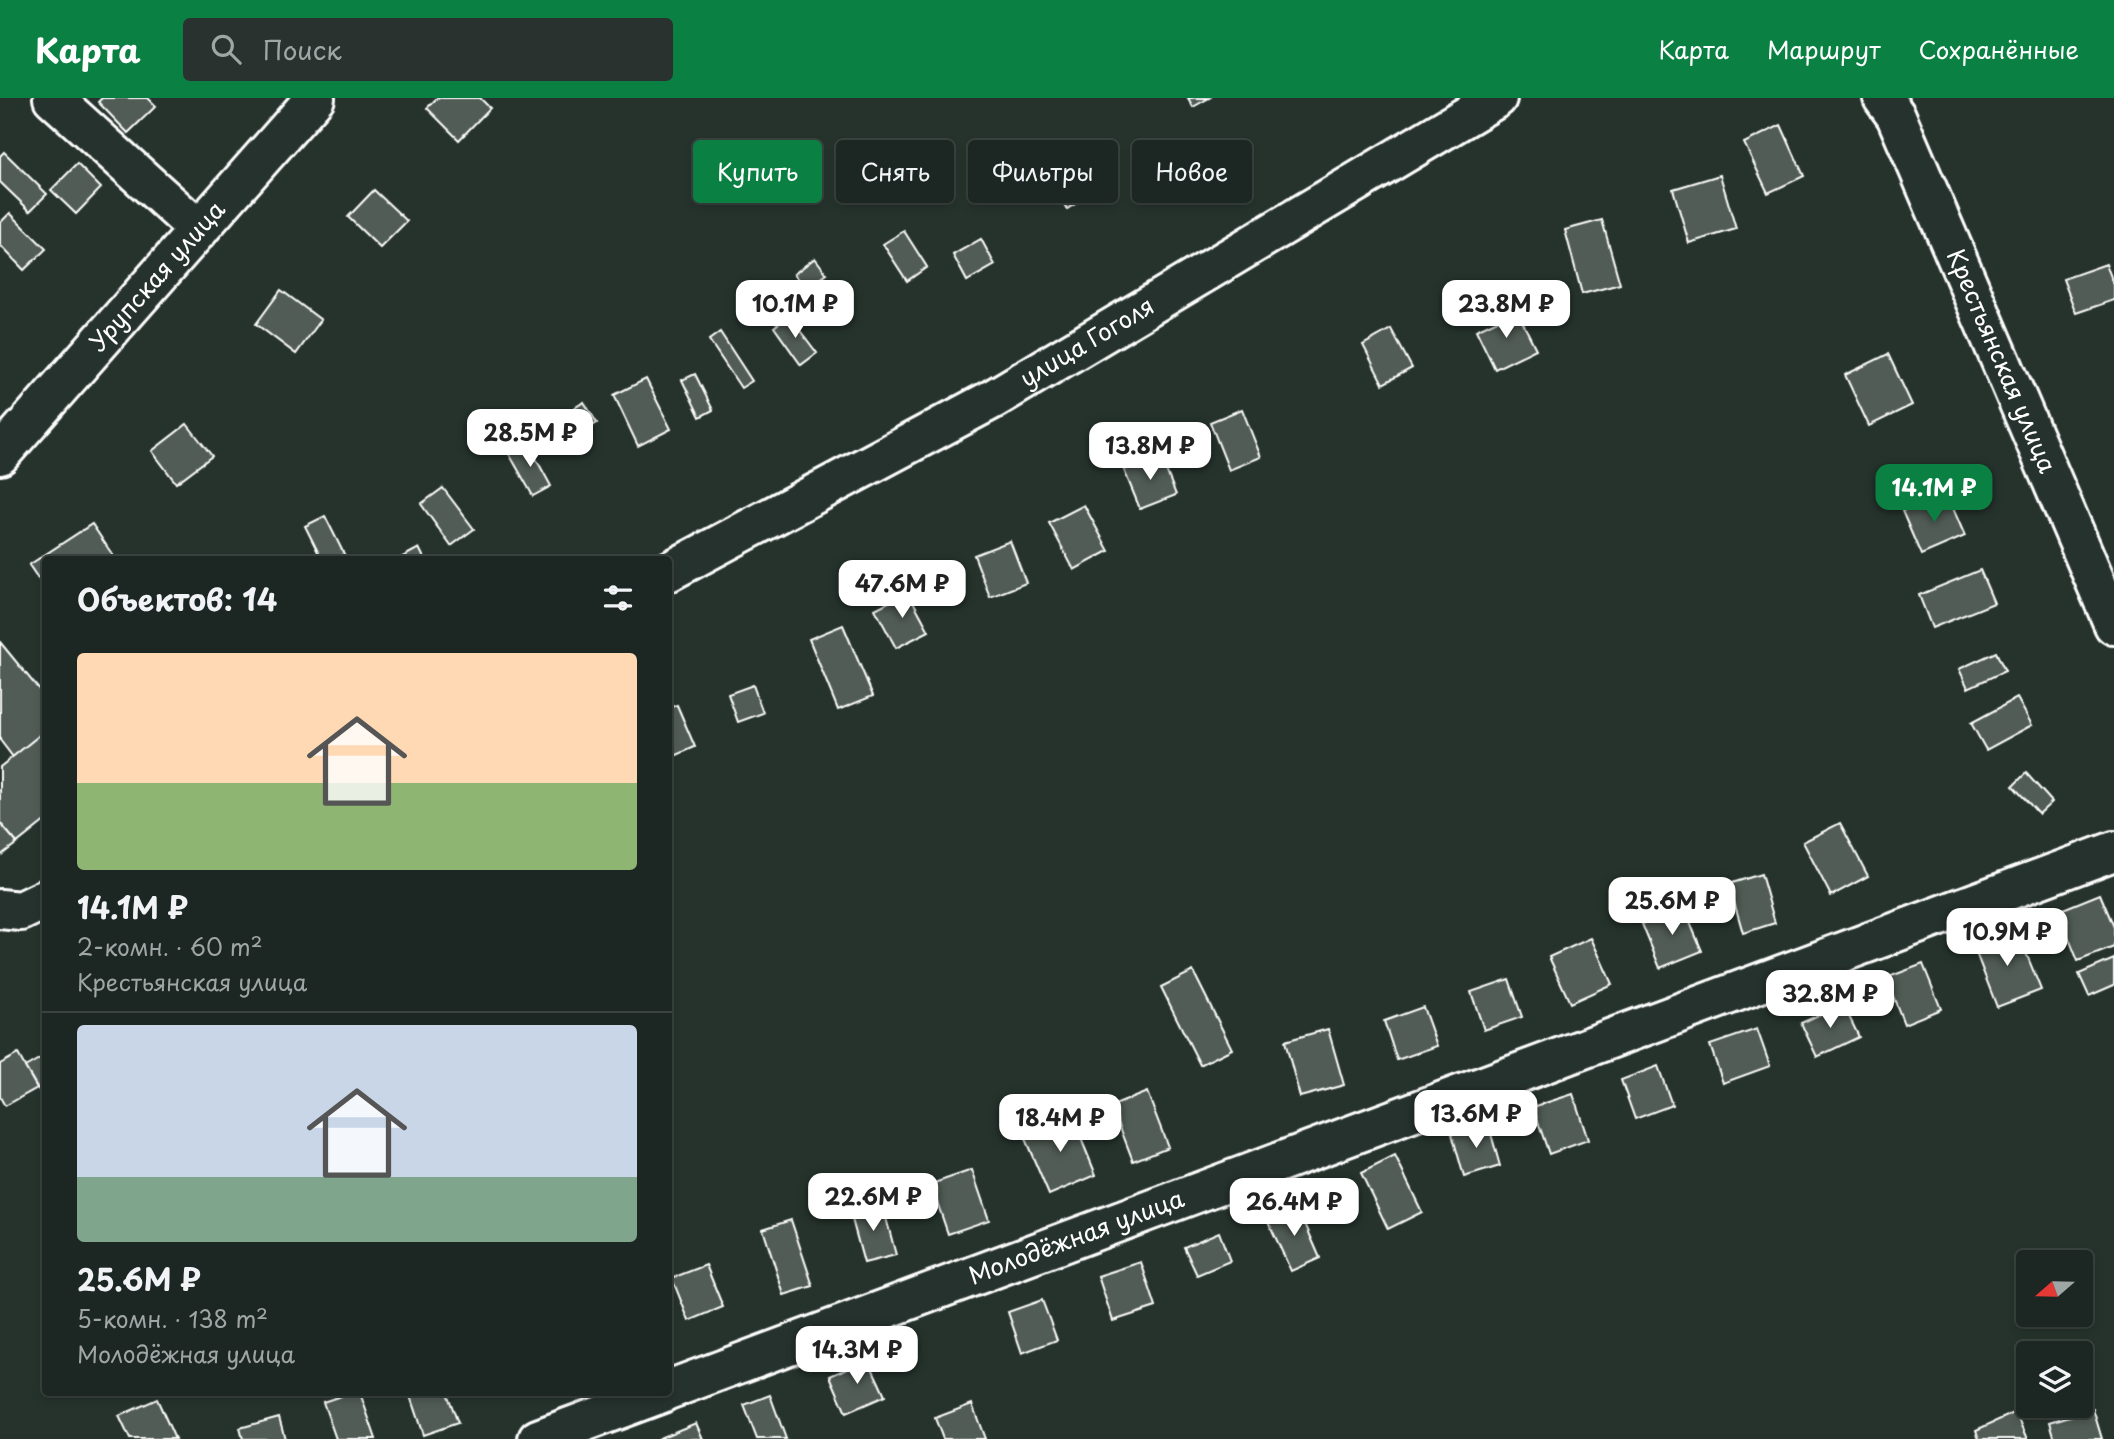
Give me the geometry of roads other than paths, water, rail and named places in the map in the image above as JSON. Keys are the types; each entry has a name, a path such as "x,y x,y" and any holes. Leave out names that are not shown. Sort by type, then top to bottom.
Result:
{"street":[{"path":"53,98 199,230"},
{"name":"Урупская улица","path":"0,455 315,98"},
{"name":"улица Гоголя","path":"672,570 993,400 1497,98"},
{"name":"Крестьянская улица","path":"1883,98 1896,116 2114,625"},
{"name":"Молодёжная улица","path":"672,1390 2114,851"},
{"path":"0,909 21,911 42,900"},
{"path":"538,1439 654,1396"}]}
